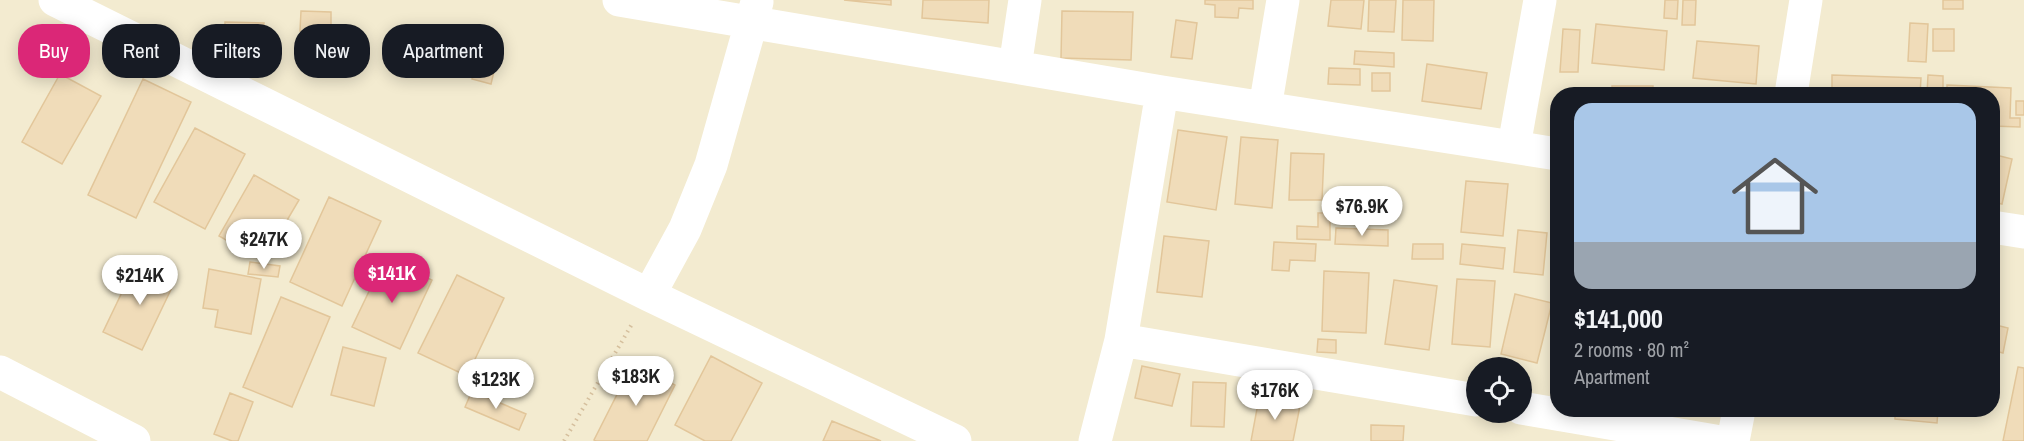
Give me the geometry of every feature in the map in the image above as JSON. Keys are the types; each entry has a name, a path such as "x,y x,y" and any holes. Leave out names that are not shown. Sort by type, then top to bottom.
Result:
{"street":[{"path":"55,0 649,295 955,441"},
{"path":"619,0 754,11 1015,67 1550,153"},
{"path":"1015,67 1025,0"},
{"path":"1265,108 1283,0"},
{"path":"1514,146 1540,0"},
{"path":"1792,87 1806,0"},
{"path":"649,295 686,229 711,165 754,11"},
{"path":"1095,441 1121,340 1162,92"},
{"path":"2000,228 2024,232"},
{"path":"1121,340 1466,398"},
{"path":"0,372 134,441"},
{"path":"1532,410 1550,413"},
{"path":"1574,417 1715,441"},
{"path":"1733,441 1737,417"}],"path":[{"path":"564,441 649,295"}],"shaded area":[{"path":"0,0 2024,0 2024,441 0,441"}],"building":[{"path":"844,0 891,0 891,5"},
{"path":"923,0 989,0 988,23 922,18"},
{"path":"1205,0 1253,0 1253,9 1239,8 1238,18 1215,17 1215,5 1205,4"},
{"path":"1331,0 1364,0 1361,29 1328,26"},
{"path":"1369,0 1396,0 1394,32 1368,31"},
{"path":"1403,0 1434,0 1433,41 1402,40"},
{"path":"1665,0 1678,0 1677,19 1664,18"},
{"path":"1683,0 1696,0 1695,25 1682,25"},
{"path":"1943,0 1963,0 1963,9 1943,9"},
{"path":"301,11 331,12 331,24 300,24"},
{"path":"1062,11 1133,12 1131,60 1061,58"},
{"path":"1176,20 1197,23 1192,59 1171,57"},
{"path":"225,22 264,23 264,24 225,24"},
{"path":"1910,23 1928,24 1926,62 1908,61"},
{"path":"1596,24 1667,31 1664,70 1592,63"},
{"path":"1563,29 1580,30 1578,72 1560,72"},
{"path":"1933,29 1954,29 1954,51 1933,51"},
{"path":"1697,41 1759,46 1756,84 1693,78"},
{"path":"1355,51 1394,53 1394,67 1354,64"},
{"path":"1427,64 1487,73 1481,109 1422,101"},
{"path":"1329,68 1360,69 1360,85 1328,84"},
{"path":"1372,73 1390,73 1390,91 1372,91"},
{"path":"1832,75 1921,78 1920,87 1832,87"},
{"path":"1928,75 1943,76 1943,87 1927,87"},
{"path":"58,78 67,78 101,96 62,164 22,142"},
{"path":"472,78 492,78 491,84"},
{"path":"143,79 191,102 136,218 88,195"},
{"path":"1947,85 1990,87 1947,87"},
{"path":"1612,86 1653,86 1653,87"},
{"path":"2000,87 2011,88 2010,118 2020,118 2020,127 2000,126"},
{"path":"2016,101 2024,101 2024,115 2016,115"},
{"path":"195,128 245,154 205,229 154,202"},
{"path":"1178,130 1227,137 1216,210 1167,202"},
{"path":"1241,137 1278,140 1272,208 1235,204"},
{"path":"1291,153 1324,154 1322,200 1289,200"},
{"path":"2000,156 2012,159 2002,204 2000,204"},
{"path":"254,175 299,200 263,261 219,236"},
{"path":"1466,181 1508,184 1503,236 1461,232"},
{"path":"329,197 381,221 342,306 290,282"},
{"path":"1318,213 1330,213 1330,240 1297,239 1297,226 1318,227"},
{"path":"1336,228 1388,230 1388,246 1335,244"},
{"path":"1518,230 1547,233 1543,275 1514,272"},
{"path":"1164,236 1209,241 1202,297 1157,292"},
{"path":"1274,242 1316,244 1315,261 1290,260 1289,271 1272,270"},
{"path":"1413,244 1443,244 1443,259 1412,259"},
{"path":"1462,244 1505,248 1503,269 1460,264"},
{"path":"385,258 432,280 400,349 352,327"},
{"path":"137,261 176,279 142,350 103,332"},
{"path":"250,262 280,266 278,277 248,274"},
{"path":"209,269 261,279 251,334 215,327 218,310 203,308"},
{"path":"1324,271 1369,273 1366,333 1322,331"},
{"path":"457,275 504,298 467,376 418,353"},
{"path":"1457,279 1495,281 1490,347 1452,344"},
{"path":"1394,280 1437,286 1429,350 1385,344"},
{"path":"1515,294 1550,303 1537,363 1532,362 1532,357 1513,357 1501,354"},
{"path":"281,297 330,317 292,407 243,387"},
{"path":"2000,326 2008,328 2003,353 2000,352"},
{"path":"1318,339 1336,340 1336,353 1317,352"},
{"path":"343,347 386,358 374,406 331,395"},
{"path":"711,356 762,383 731,441 705,441 675,425"},
{"path":"633,363 675,385 647,441 596,441 594,440"},
{"path":"1142,366 1180,374 1172,406 1135,398"},
{"path":"2018,367 2024,368 2024,441 2003,441"},
{"path":"1193,382 1226,383 1224,427 1191,426"},
{"path":"472,391 526,414 519,430 465,407"},
{"path":"230,393 253,402 238,441 214,434"},
{"path":"1259,398 1300,406 1293,441 1251,441"},
{"path":"1895,417 1937,417 1937,423 1895,419"},
{"path":"832,421 881,441 823,441"},
{"path":"1371,425 1404,426 1403,441 1371,441"}]}
